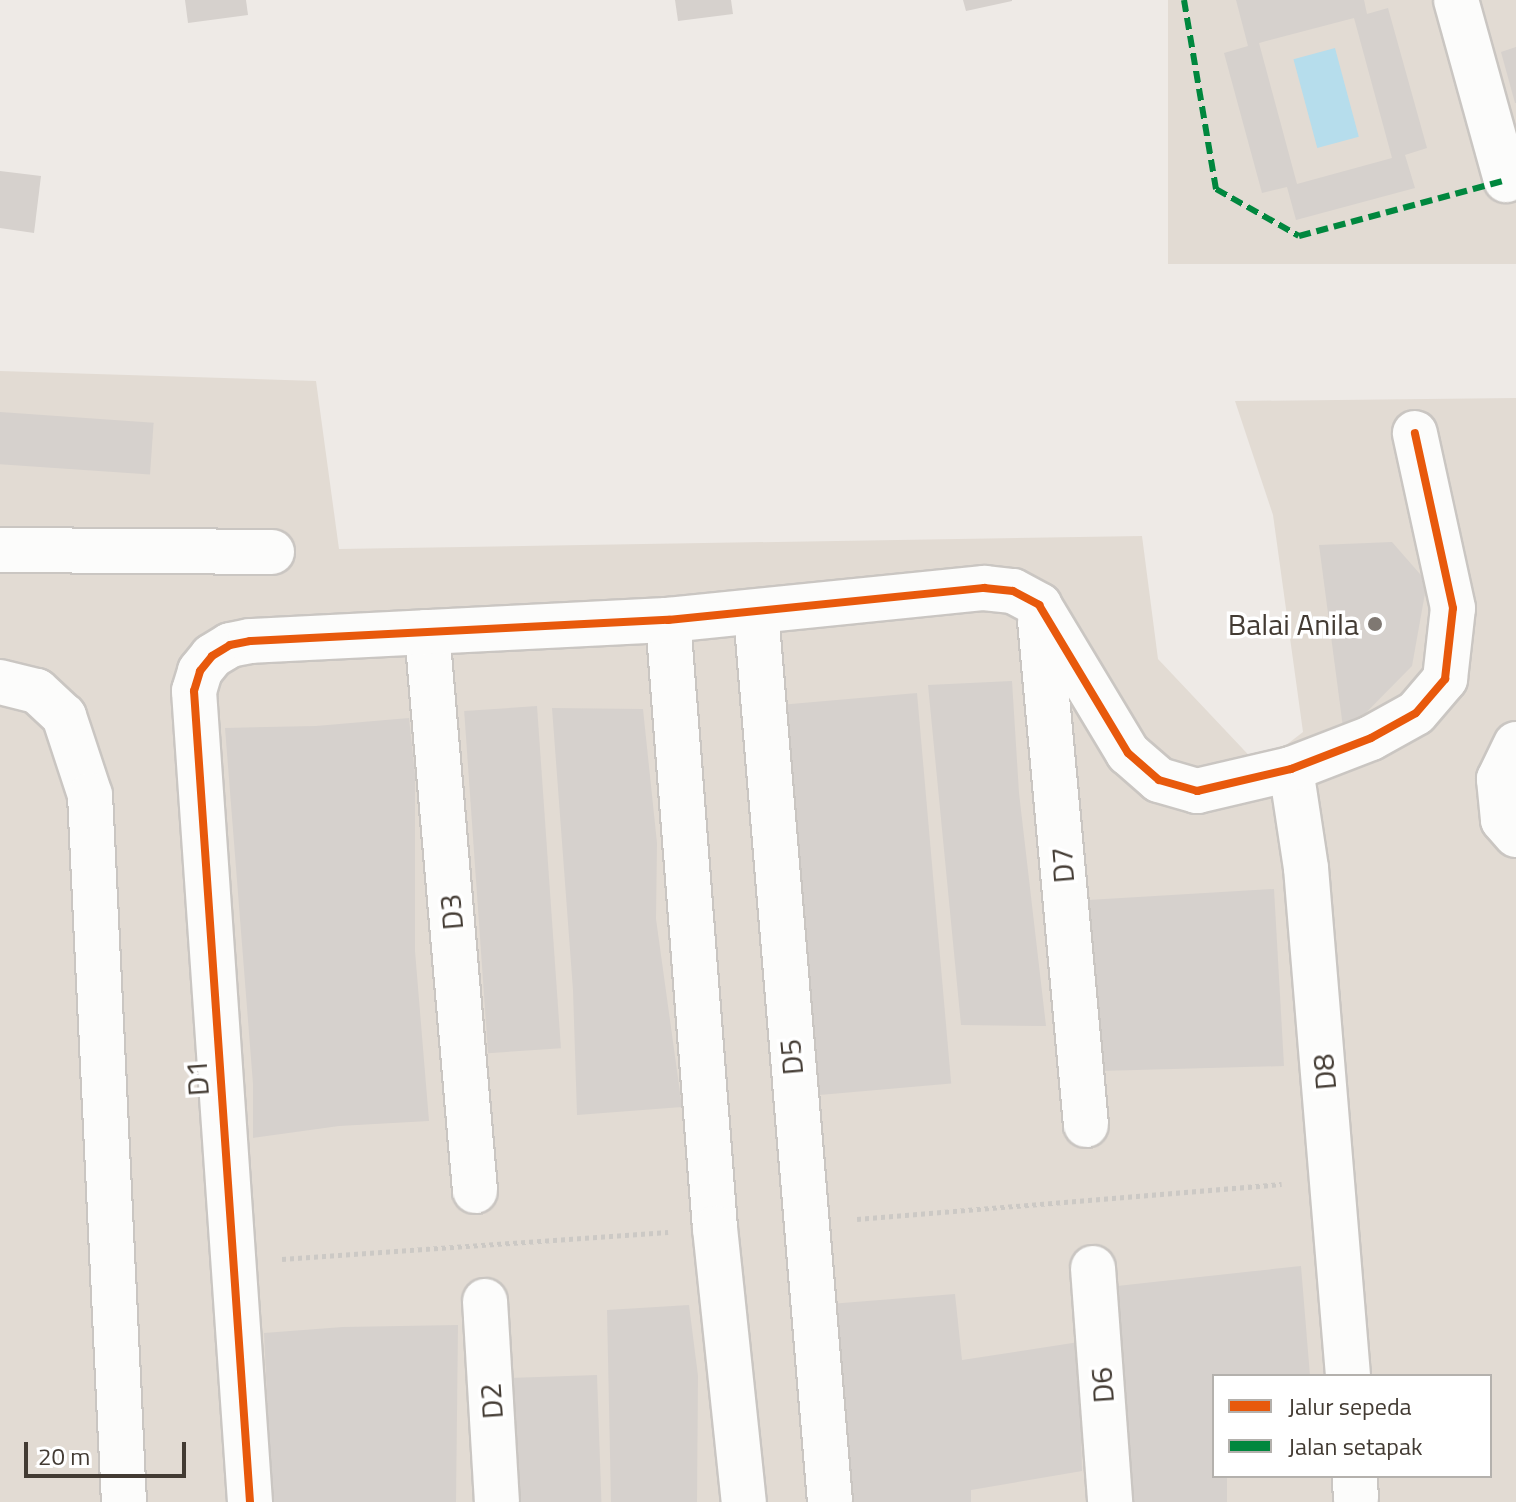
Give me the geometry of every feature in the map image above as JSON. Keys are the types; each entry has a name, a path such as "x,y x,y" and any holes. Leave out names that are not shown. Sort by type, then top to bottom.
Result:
{"street":[{"path":"1456,0 1506,180"},
{"path":"427,632 668,620 984,588 1013,591 1039,605 1128,753 1159,780 1197,791 1291,769 1371,738 1416,713 1445,679 1453,608 1415,433"},
{"path":"0,550 272,552"},
{"name":"D7","path":"1039,605 1086,1125"},
{"name":"D5","path":"756,613 830,1502"},
{"path":"668,620 715,1228 744,1502"},
{"name":"D1","path":"250,1502 194,691 200,671 212,656 230,645 250,641 427,632"},
{"name":"D3","path":"427,632 475,1191"},
{"path":"0,682 37,691 64,716 90,795 124,1502"},
{"path":"1516,744 1499,779 1503,820 1516,835"},
{"name":"D8","path":"1291,769 1306,868 1348,1374"},
{"name":"D6","path":"1093,1268 1110,1502"},
{"name":"D2","path":"485,1301 497,1502"}],"shaded area":[{"path":"1168,0 1516,0 1516,264 1168,264"},
{"path":"0,371 316,381 339,549 1142,536 1158,659 1259,766 1303,732 1273,515 1235,401 1516,398 1516,1502 0,1502"}],"water":[{"path":"1335,48 1359,137 1317,148 1293,59"}],"building":[{"path":"185,0 246,0 248,15 188,23"},
{"path":"675,0 731,0 733,14 678,21"},
{"path":"963,0 1012,0 1012,1 966,11"},
{"path":"1236,0 1364,0 1367,14 1388,8 1427,148 1405,155 1415,188 1296,220 1287,187 1262,193 1224,53 1248,46","holes":["1354,18 1392,158 1297,184 1259,43"]},
{"path":"1516,47 1516,103 1515,103 1501,52"},
{"path":"0,171 41,176 34,233 0,228"},
{"path":"0,412 154,423 150,475 0,464"},
{"name":"Balai Anila","path":"1392,542 1427,582 1412,666 1344,735 1319,545"},
{"path":"1012,681 1019,793 1046,1026 961,1025 928,685"},
{"path":"917,693 951,1084 814,1096 780,705"},
{"path":"537,706 561,1048 488,1053 464,711"},
{"path":"552,708 643,709 657,843 656,919 682,1107 577,1115 573,990"},
{"path":"409,718 415,774 415,951 429,1121 339,1126 253,1138 253,1084 225,728 316,726"},
{"path":"1274,889 1284,1066 1100,1071 1087,966 1088,900"},
{"path":"1301,1266 1310,1374 1212,1374 1212,1478 1227,1478 1227,1502 1124,1502 1117,1286"},
{"path":"955,1294 962,1360 1079,1342 1082,1471 971,1490 971,1502 844,1502 830,1304"},
{"path":"689,1305 698,1376 697,1502 611,1502 607,1310"},
{"path":"458,1325 456,1502 272,1502 264,1333 343,1327"},
{"path":"597,1375 601,1502 513,1502 509,1378"}],"marked path":[{"path":"1184,0 1216,189 1299,236 1506,180"}],"cycle path":[{"path":"250,1502 194,691 200,671 212,656 230,645 250,641 668,620 984,588 1013,591 1039,605 1128,753 1159,780 1197,791 1291,769 1371,738 1416,713 1445,679 1453,608 1415,433"}],"place":[{"name":"Balai Anila","path":"1375,624"}]}
